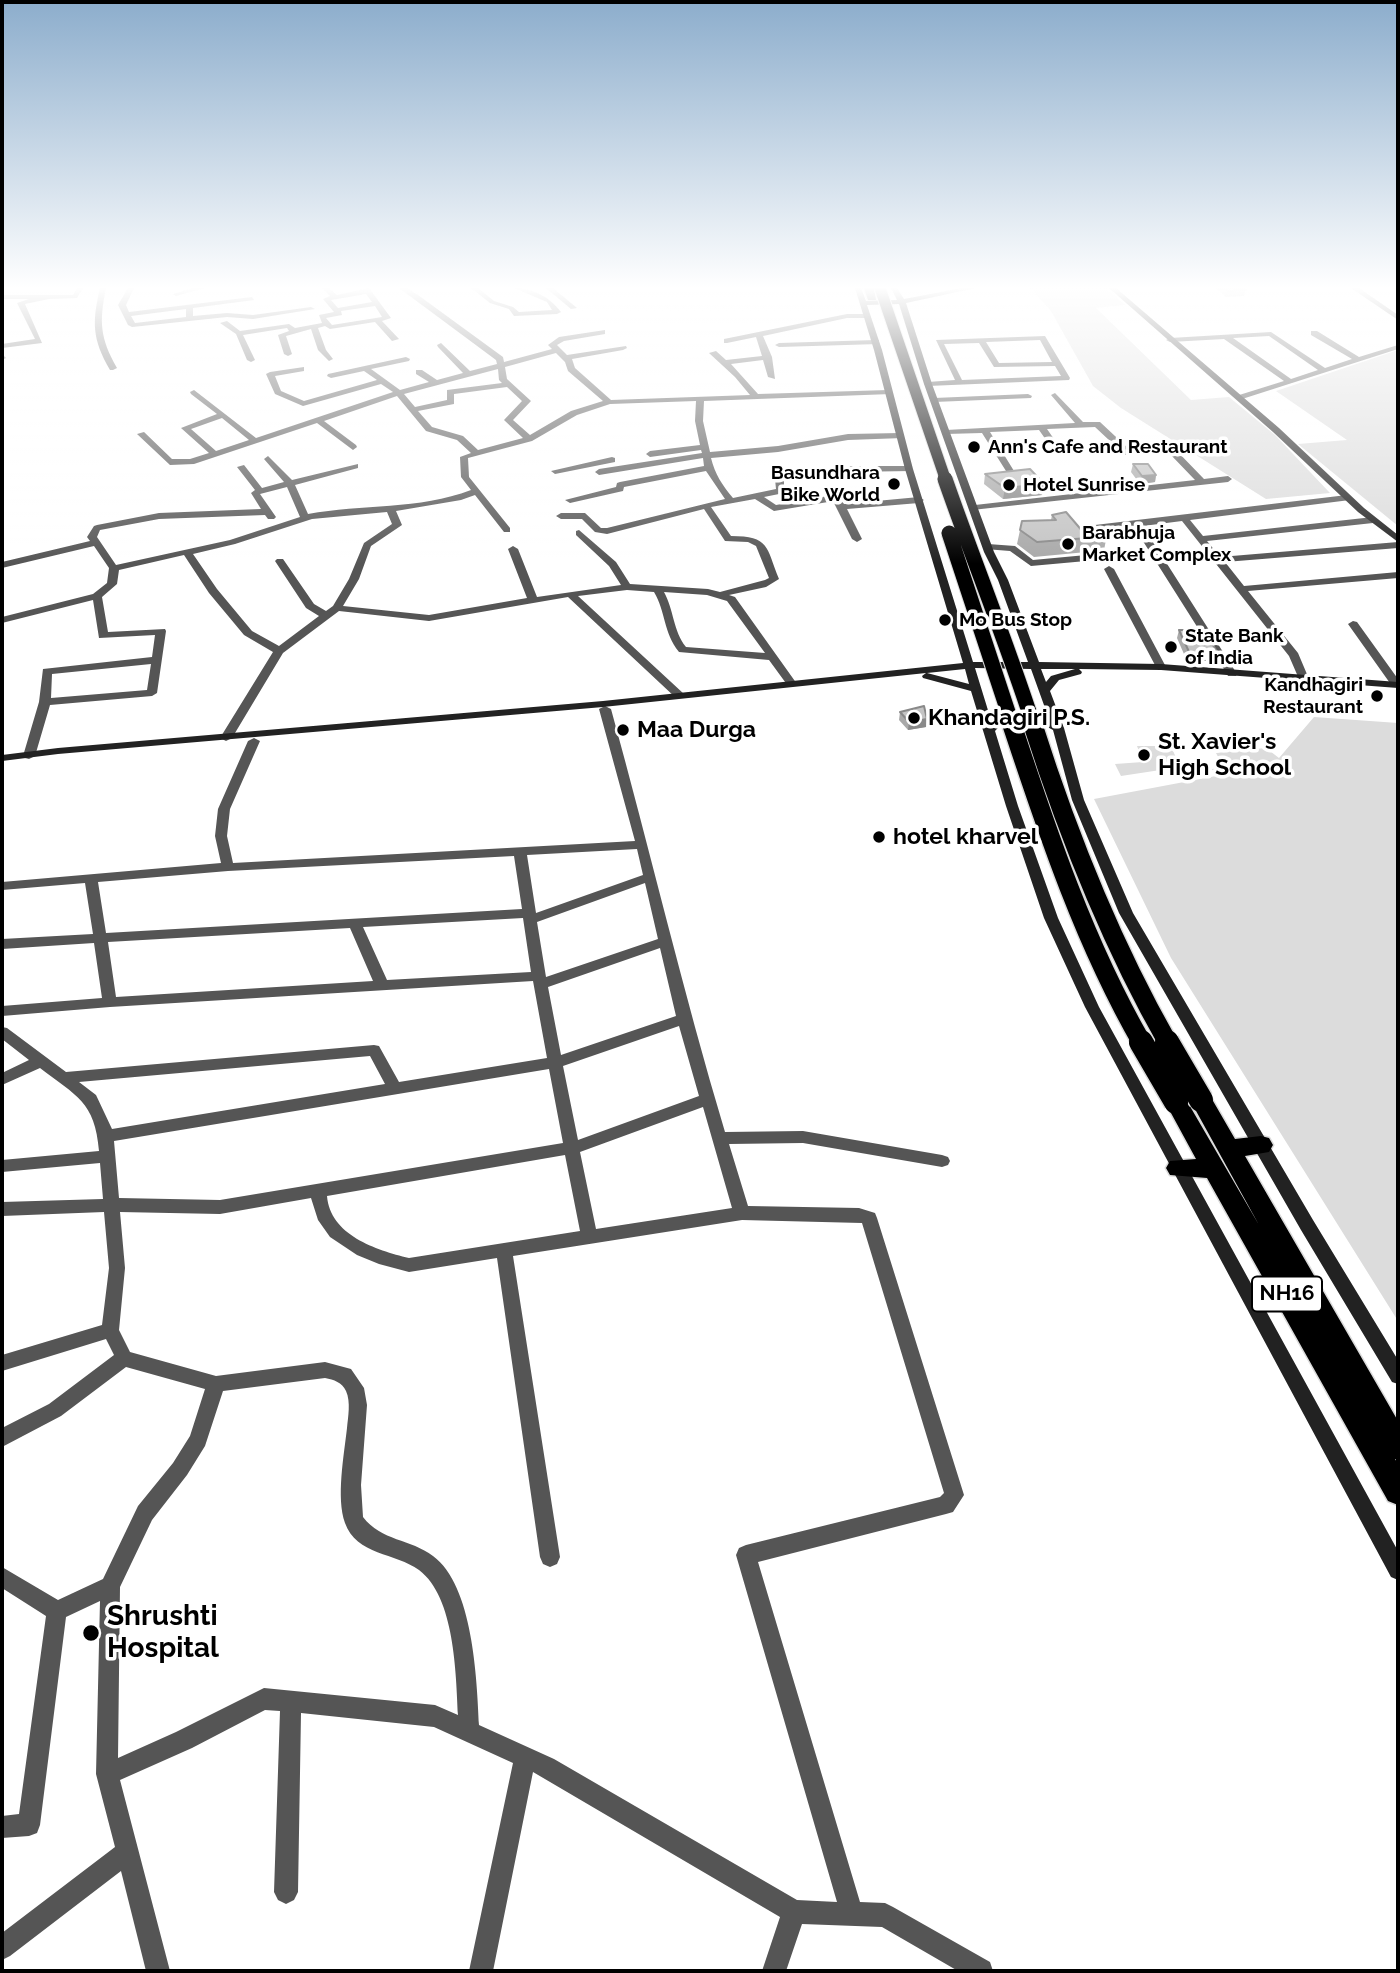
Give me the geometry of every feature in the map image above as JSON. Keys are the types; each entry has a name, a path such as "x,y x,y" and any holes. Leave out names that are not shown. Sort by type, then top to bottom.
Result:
{"highway":[{"name":"NH16","path":"892,380 1042,816 1112,990 1188,1101 1398,1447"},
{"name":"NH16","path":"911,380 977,572 1010,654 1061,812 1188,1101"},
{"path":"1178,1168 1222,1159 1261,1145"},
{"name":"NH16","path":"1222,1159 1398,1491"}],"street":[{"path":"273,380 278,392 303,404 383,381 399,393 429,429 460,438 477,454"},
{"path":"431,380 437,384"},
{"path":"141,434 170,462 191,463 399,393 448,380"},
{"path":"503,380 527,401 508,420 529,439"},
{"path":"584,380 610,402"},
{"path":"740,380 755,396"},
{"path":"885,380 909,469 989,730 1051,918 1092,1007 1398,1570"},
{"path":"927,380 1068,755 1078,800 1126,913 1398,1376"},
{"path":"928,384 1029,380"},
{"path":"1218,380 1347,498 1398,539"},
{"path":"1239,398 1296,380"},
{"path":"412,411 451,402 450,392 507,385"},
{"path":"194,392 255,441"},
{"path":"507,530 465,477 464,457 529,439 573,413 610,402 888,392"},
{"path":"1055,395 1081,425"},
{"path":"934,400 1028,396"},
{"path":"700,398 699,421 707,468 712,479 731,501"},
{"path":"215,454 185,428 223,415"},
{"path":"318,420 353,447"},
{"path":"946,432 1097,424 1128,453 1171,450 1202,482"},
{"path":"1041,427 1059,452"},
{"path":"985,430 1010,471"},
{"path":"599,472 705,451 778,449 848,437 900,436"},
{"path":"555,471 688,447 705,451"},
{"path":"268,459 288,483 305,518"},
{"path":"278,527 255,493 355,466"},
{"path":"241,467 260,490"},
{"path":"570,500 620,489 620,485 707,468"},
{"path":"562,516 586,516 598,530 607,531 706,506 782,491 779,479 845,469 909,469"},
{"path":"975,508 1228,479"},
{"path":"114,568 232,542 305,518 390,509 461,497 477,491"},
{"path":"757,496 771,508 833,499 840,502 857,539"},
{"path":"1095,528 1347,498"},
{"path":"843,508 919,500"},
{"path":"706,506 728,539 750,539 760,544 774,579 769,583 731,590 722,595"},
{"path":"226,738 279,652 337,608 354,579 366,545 397,525 390,509"},
{"path":"2,620 97,596 112,584 114,568 92,533 97,528 159,516 267,512"},
{"path":"1183,517 1294,655 1304,679"},
{"path":"1200,538 1373,520"},
{"path":"1137,524 1232,674"},
{"path":"579,533 613,564 627,587"},
{"path":"2,565 96,543"},
{"path":"1217,560 1398,545"},
{"path":"988,547 1012,548 1031,563 1097,557"},
{"path":"513,549 533,600"},
{"path":"187,552 213,591 248,633 279,652"},
{"path":"279,561 310,606 326,616"},
{"path":"1109,569 1161,667"},
{"path":"1241,589 1396,578"},
{"path":"337,608 429,618 627,587 722,595 731,598 792,684"},
{"path":"657,589 663,598 668,627 683,650 772,657"},
{"path":"947,593 982,602 992,599 1006,589"},
{"path":"570,594 680,696"},
{"path":"45,702 152,693 161,631 103,636 97,596"},
{"path":"1353,624 1397,685"},
{"path":"1027,646 1078,669 1213,677 1232,674"},
{"path":"925,673 964,647"},
{"path":"31,756 45,702 47,671 157,660"},
{"path":"31,756 58,751 605,709 925,673 973,676 1035,669 1161,667 1397,685"},
{"path":"1044,691 1055,678 1078,669"},
{"path":"2,758 55,757 254,741 792,684 821,684"},
{"path":"605,709 642,845 684,1019 742,1213"},
{"path":"989,730 998,719 1021,714 1033,715 1058,728"},
{"path":"228,867 221,836 224,808 254,741"},
{"path":"2,886 228,867 642,845"},
{"path":"520,853 539,980 589,1237"},
{"path":"92,877 98,937 110,1002"},
{"path":"2,944 355,923 528,916 649,877"},
{"path":"355,923 382,986"},
{"path":"2,1011 382,986 539,980 664,942"},
{"path":"106,1136 557,1062 684,1019"},
{"path":"2,1032 91,1099 106,1136 117,1268 110,1330 124,1358 216,1384 325,1370 345,1375 355,1388 358,1405 351,1514 362,1531 376,1541 428,1564 441,1580 456,1617 466,1666 468,1732"},
{"path":"63,1078 374,1050 395,1089"},
{"path":"2,1079 40,1062"},
{"path":"2,1209 113,1205 220,1207 573,1148 707,1099"},
{"path":"719,1138 803,1137 942,1161"},
{"path":"2,1166 108,1156"},
{"path":"318,1191 317,1202 324,1222 346,1240 391,1262 409,1265 742,1213 859,1215 869,1218 954,1494 946,1505 746,1555 852,1914"},
{"path":"504,1250 550,1557"},
{"path":"2,1363 110,1330"},
{"path":"2,1438 55,1410 124,1358"},
{"path":"158,1971 107,1774 110,1586 145,1513 180,1469 198,1440 216,1384"},
{"path":"2,1577 57,1611"},
{"path":"57,1611 110,1586"},
{"path":"2,1827 29,1825 57,1611"},
{"path":"107,1774 184,1740 264,1699 435,1716 525,1757 664,1833 794,1912 885,1915 981,1971"},
{"path":"286,1892 291,1702"},
{"path":"481,1971 525,1757"},
{"path":"2,1948 127,1852"},
{"path":"774,1971 794,1912"}],"shaded area":[{"path":"1090,380 1170,380 1191,400 1229,397 1275,435 1330,493 1266,499 1121,408 1093,386"},
{"path":"1309,380 1398,380 1398,526 1298,444 1347,440 1276,391"},
{"path":"1314,717 1398,723 1398,1321 1171,958 1094,799 1216,776 1212,769 1224,768 1216,753 1266,748 1279,758"},
{"path":"1137,746 1171,746 1180,767 1121,776 1115,764 1143,762"}],"building":[{"path":"1133,464 1148,464 1156,475 1142,476"},
{"path":"1030,469 1044,484 1005,488 985,474"},
{"path":"1066,512 1084,533 1106,534 1106,540 1100,537 1037,542 1020,530 1022,521 1056,520 1052,515"},
{"path":"1179,630 1203,630 1218,653 1190,654"},
{"path":"924,706 927,719 909,722 900,712"}],"place":[{"name":"Ann's Cafe and Restaurant","path":"974,447"},
{"name":"Basundhara Bike World","path":"894,484"},
{"name":"Hotel Sunrise","path":"1009,485"},
{"name":"Barabhuja Market Complex","path":"1068,544"},
{"name":"Mo Bus Stop","path":"945,620"},
{"name":"State Bank of India","path":"1171,647"},
{"name":"Kandhagiri Restaurant","path":"1377,696"},
{"name":"Khandagiri P.S.","path":"914,718"},
{"name":"Maa Durga","path":"623,730"},
{"name":"St. Xavier's High School","path":"1144,755"},
{"name":"hotel kharvel","path":"879,837"},
{"name":"Shrushti Hospital","path":"91,1633"}]}
